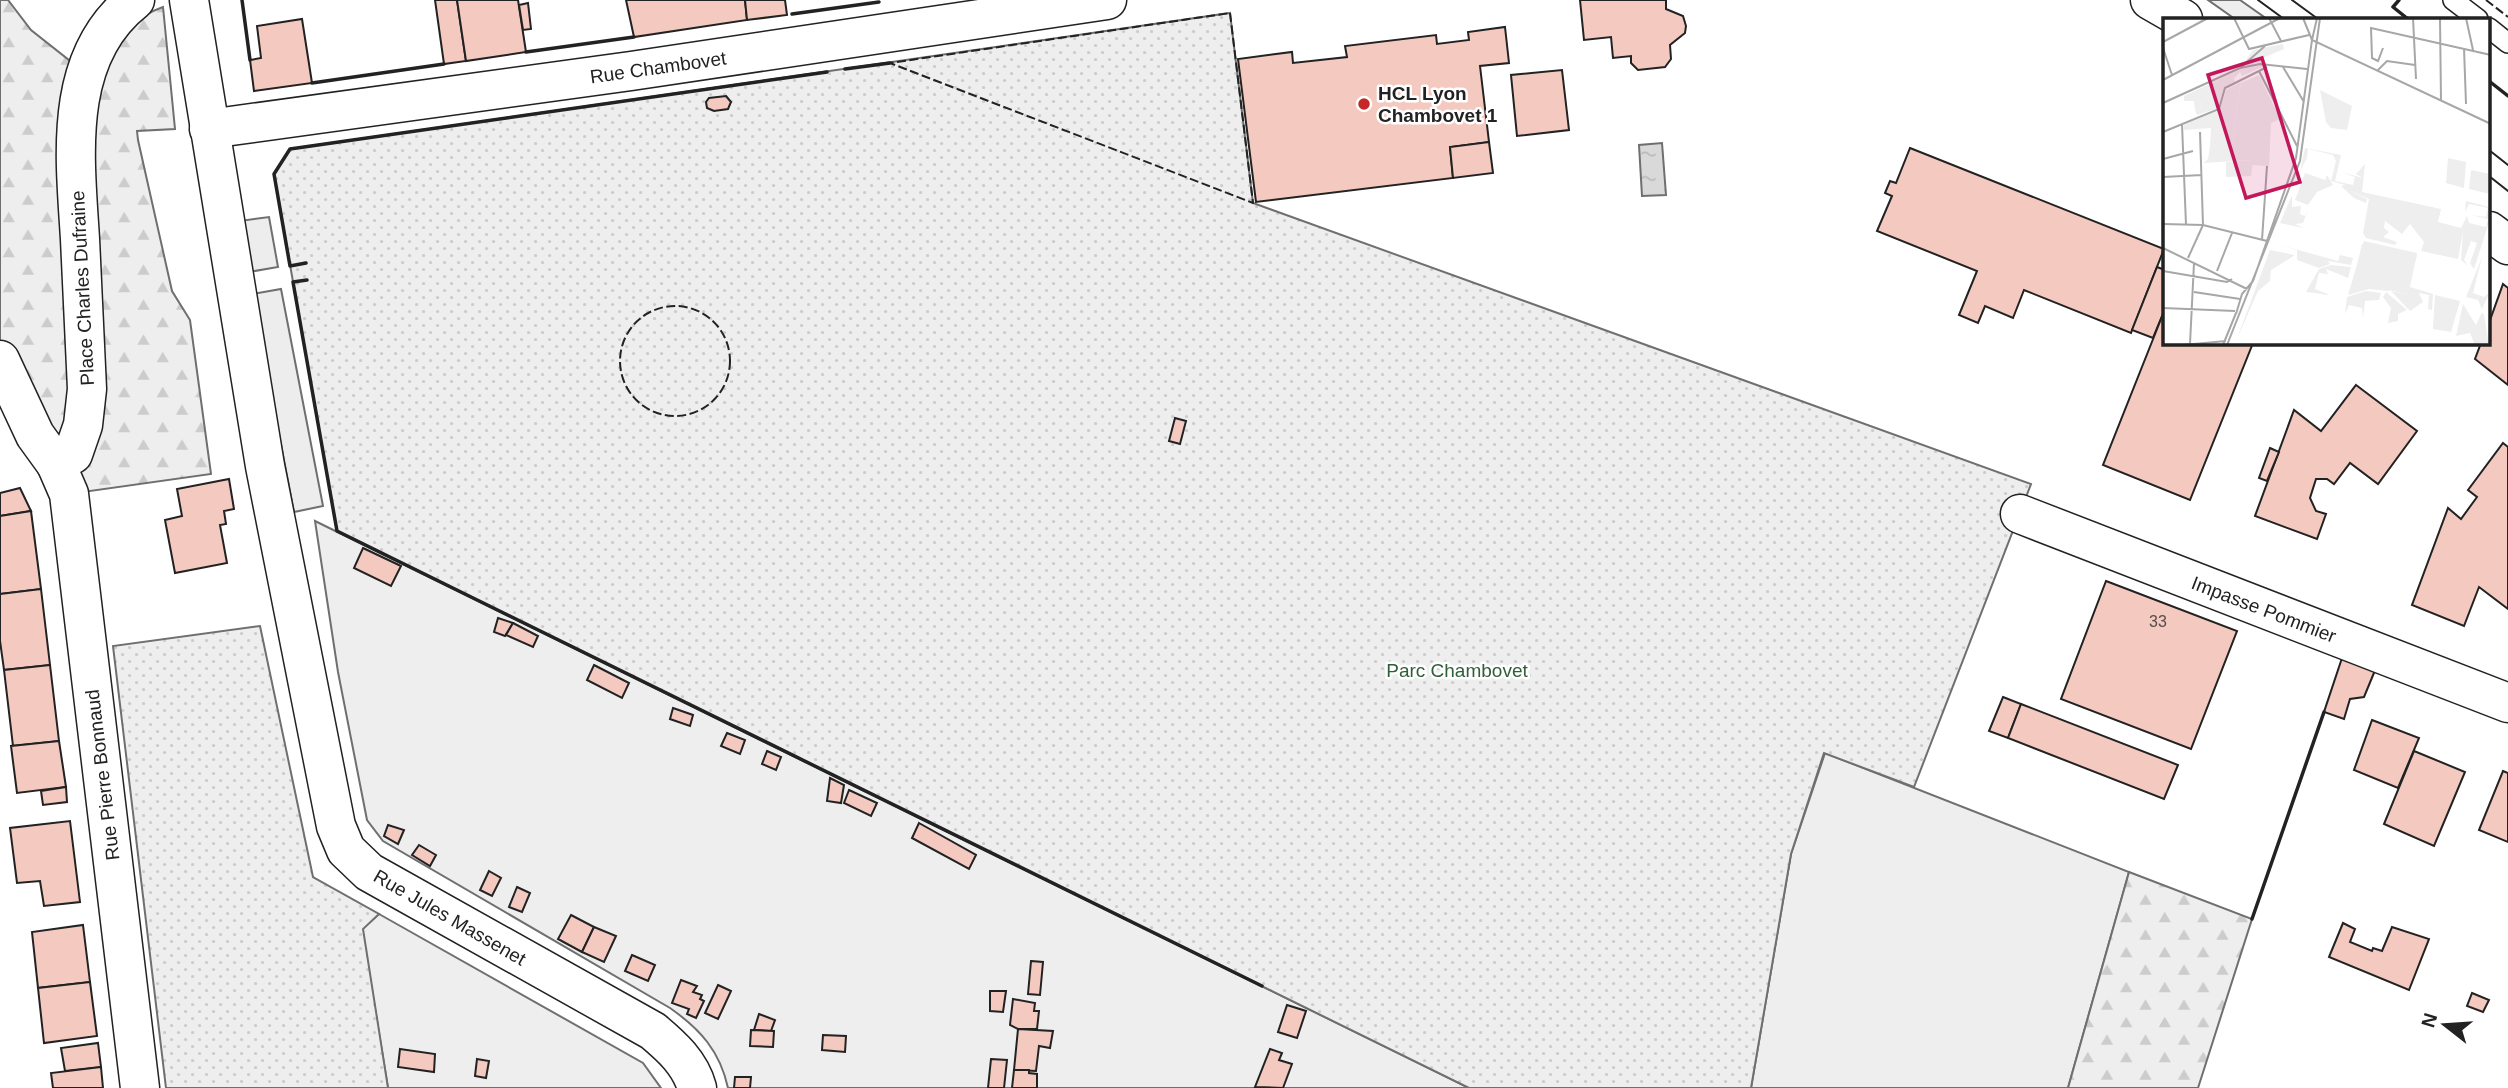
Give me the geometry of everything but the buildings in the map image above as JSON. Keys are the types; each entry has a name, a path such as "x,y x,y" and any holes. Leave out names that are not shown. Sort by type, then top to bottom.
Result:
{"street":[{"name":"Place Charles Dufraine","path":"56,464 74,454 83,425 87,389 75,148 79,96 100,40 135,0"},
{"path":"189,0 209,129"},
{"name":"Rue Chambovet","path":"209,129 645,69 1107,0"},
{"path":"2150,0 2181,18"},
{"name":"Rue Jules Massenet","path":"209,129 265,466 336,826 346,850 369,872 653,1031 670,1045 686,1064 697,1088"},
{"path":"2490,232 2508,245"},
{"path":"0,360 35,435 56,464"},
{"name":"Rue Pierre Bonnaud","path":"56,464 69,494 140,1088"},
{"name":"Impasse Pommier","path":"2020,514 2508,703"}],"lane":[{"path":"2453,0 2477,18"},
{"path":"2490,29 2508,43"}],"green space":[{"path":"0,0 8,0 31,30 69,60 104,72 120,41 132,25 150,12 163,7 175,129 137,131 172,291 190,320 211,474 69,494 0,344"},
{"path":"2208,0 2240,0 2266,18 2234,18"},
{"name":"Parc Chambovet","path":"1230,13 1253,203 2031,484 1914,787 1824,753 1791,854 1751,1088 1469,1088 337,531 274,174 290,149"},
{"path":"315,521 1469,1088 728,1088 714,1052 681,1016 383,841 367,820 338,672"},
{"path":"260,626 313,877 379,914 363,929 388,1088 166,1088 113,646"},
{"path":"1825,753 2129,872 2068,1088 1751,1088 1791,854"},
{"path":"2129,872 2252,919 2198,1088 2068,1088"},
{"path":"379,914 643,1063 661,1088 388,1088 362,929"}],"shaded area":[{"path":"269,217 278,267 249,272 240,221"},
{"path":"281,289 323,506 294,512 252,294"}],"water":[{"path":"1662,143 1666,195 1642,196 1639,145"}],"tram line":[{"path":"2258,0 2283,18"},
{"path":"2292,0 2317,18"},
{"path":"2490,151 2508,165"},
{"path":"2490,177 2508,191"}],"fence":[{"path":"2486,0 2508,17"},
{"path":"1230,13 1253,203 890,63 1230,13"},
{"path":"675,306 696,311 714,322 725,340 730,361 725,382 714,400 696,411 675,416 654,411 636,400 625,382 620,361 625,340 636,322 654,311 675,306"}],"wall":[{"path":"242,0 250,60"},
{"path":"2399,0 2393,7 2407,18"},
{"path":"792,14 879,2"},
{"path":"526,52 634,37"},
{"path":"845,69 890,63"},
{"path":"312,83 444,64"},
{"path":"306,263 290,266 274,174 290,149 827,72"},
{"path":"2490,82 2508,96"},
{"path":"307,280 293,282 337,531 1262,986"},
{"path":"2252,919 2324,712"}],"place":[{"name":"HCL Lyon Chambovet 1","path":"1364,104"}]}
